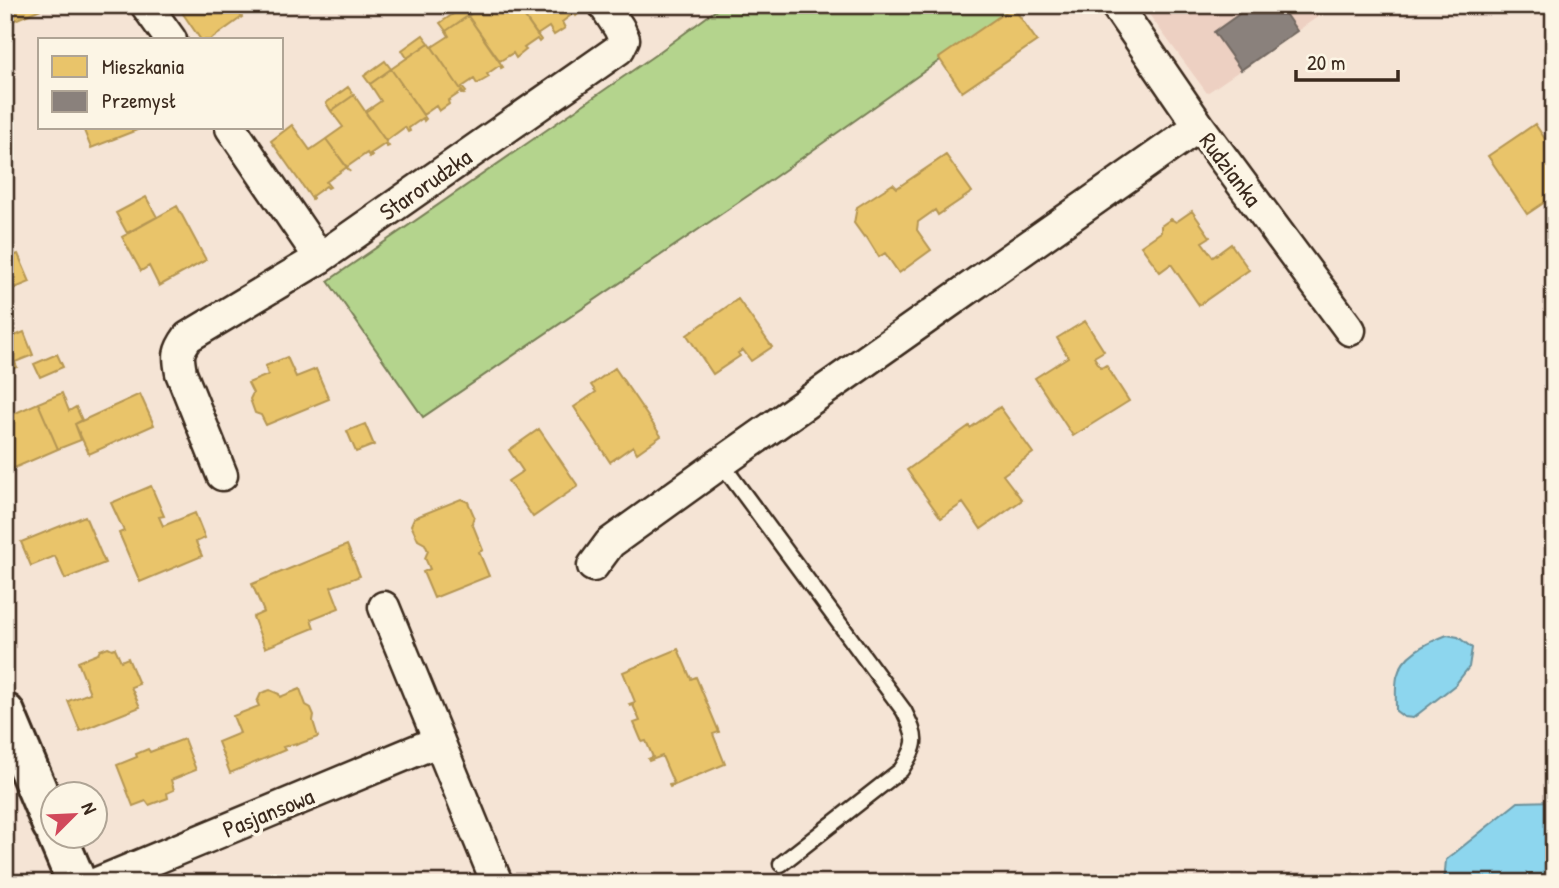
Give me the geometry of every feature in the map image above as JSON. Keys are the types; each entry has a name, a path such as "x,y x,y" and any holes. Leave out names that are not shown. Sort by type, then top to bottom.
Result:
{"street":[{"path":"146,5 170,38"},
{"name":"Starorudzka","path":"320,257 619,49 624,38 604,5"},
{"name":"Rudzianka","path":"1116,5 1199,127 1350,330"},
{"path":"593,566 610,543 1199,127"},
{"path":"222,475 181,373 178,357 180,348 188,337 320,257 232,130"},
{"path":"384,607 497,883"},
{"path":"5,713 38,792"},
{"name":"Pasjansowa","path":"97,883 439,741"},
{"path":"63,850 76,883"}],"lane":[{"path":"721,463 904,711 916,741 901,770 781,864"}],"shaded area":[{"path":"1142,5 1335,5 1207,93"}],"green space":[{"path":"723,5 1018,5 755,191 423,417 328,281"}],"water":[{"path":"1447,635 1458,637 1472,648 1469,667 1455,685 1413,718 1404,717 1396,711 1396,681 1400,669 1416,650"},
{"path":"1554,801 1554,883 1444,883 1446,860 1518,802"}],"building: Mieszkania":[{"path":"5,5 50,5 8,23"},
{"path":"177,5 234,5 242,17 213,38 200,38"},
{"path":"483,5 516,5 541,40 539,42 537,39 524,48 526,50 516,58 513,53 500,61 468,16"},
{"path":"516,5 572,5 578,14 576,16 574,13 562,22 565,28 554,35 549,27 537,35"},
{"path":"1013,7 1037,41 962,92 939,58"},
{"path":"462,8 468,16 446,31 440,23"},
{"path":"468,16 503,67 500,65 487,74 489,77 477,84 474,79 462,87 466,92 464,94 432,47 449,36 446,31"},
{"path":"423,35 429,43 407,58 402,50"},
{"path":"429,43 464,94 461,92 439,111 436,106 423,115 391,69"},
{"path":"385,61 391,69 370,84 364,76"},
{"path":"391,69 426,119 424,121 423,118 409,128 408,132 405,127 386,141 365,112 381,101 370,84"},
{"path":"348,87 354,95 331,111 326,103"},
{"path":"354,95 389,146 385,144 370,154 370,158 367,153 347,167 350,172 326,139 343,127 331,111"},
{"path":"1535,124 1554,152 1554,196 1527,214 1488,156"},
{"path":"292,125 310,150 326,139 347,167 326,182 330,187 326,186 312,196 312,199 271,141"},
{"path":"84,130 137,130 91,148"},
{"path":"946,155 972,192 938,215 935,210 918,222 917,230 931,250 899,273 885,253 879,257 854,223 857,207 893,184 897,188"},
{"path":"146,197 157,217 127,233 116,213"},
{"path":"177,206 206,260 159,286 149,266 141,271 122,237"},
{"path":"1192,211 1210,237 1202,242 1213,257 1231,244 1249,270 1199,305 1171,264 1160,272 1141,246 1161,232 1161,226 1171,219 1176,222"},
{"path":"18,254 30,282 5,292 5,259"},
{"path":"738,299 772,347 751,361 743,350 738,353 740,356 713,374 687,335"},
{"path":"1085,321 1104,351 1094,357 1101,368 1106,365 1129,401 1073,436 1035,378 1068,357 1057,338"},
{"path":"24,332 33,355 15,362 17,367 5,371 5,340"},
{"path":"57,354 63,367 40,377 34,364"},
{"path":"287,357 296,377 316,369 329,399 266,425 261,415 255,413 250,399 253,393 248,383 268,375 265,366"},
{"path":"615,368 661,436 637,453 633,446 610,462 574,407 596,392 591,385"},
{"path":"62,393 69,411 76,407 82,420 75,424 81,440 58,449 38,403"},
{"path":"140,394 154,425 89,454 75,424"},
{"path":"38,403 58,449 5,472 5,404 11,415"},
{"path":"1000,407 1033,453 1003,475 1022,500 981,529 963,503 941,518 907,470"},
{"path":"365,424 374,445 356,452 347,431"},
{"path":"539,429 578,486 533,517 508,481 523,471 509,450"},
{"path":"151,486 164,516 159,517 163,526 195,513 205,538 196,542 202,556 140,582 119,533 124,531 111,503"},
{"path":"461,499 468,502 474,516 472,523 483,550 479,552 489,576 434,598 423,572 430,569 425,558 428,551 425,544 418,540 411,525 414,518"},
{"path":"85,516 105,563 65,579 55,556 31,566 21,542"},
{"path":"347,545 360,576 331,587 339,608 311,619 314,628 265,648 253,617 264,612 252,584"},
{"path":"108,647 115,648 121,661 128,658 139,684 131,687 140,707 80,731 68,701 90,693 78,662"},
{"path":"678,649 691,679 696,677 719,732 713,734 725,764 670,787 669,785 674,784 662,756 649,761 648,759 653,757 646,741 642,742 634,723 640,721 633,705 629,704 635,702 623,672"},
{"path":"300,689 306,705 314,715 318,737 283,747 285,750 230,773 218,742 240,733 233,716 259,706 257,702 261,693 270,690 280,697"},
{"path":"184,739 196,770 171,780 174,790 167,793 168,798 149,805 146,801 133,806 117,765 148,749 150,752"}],"building: Przemysł":[{"path":"1252,5 1279,5 1297,31 1241,70 1214,32"}]}
